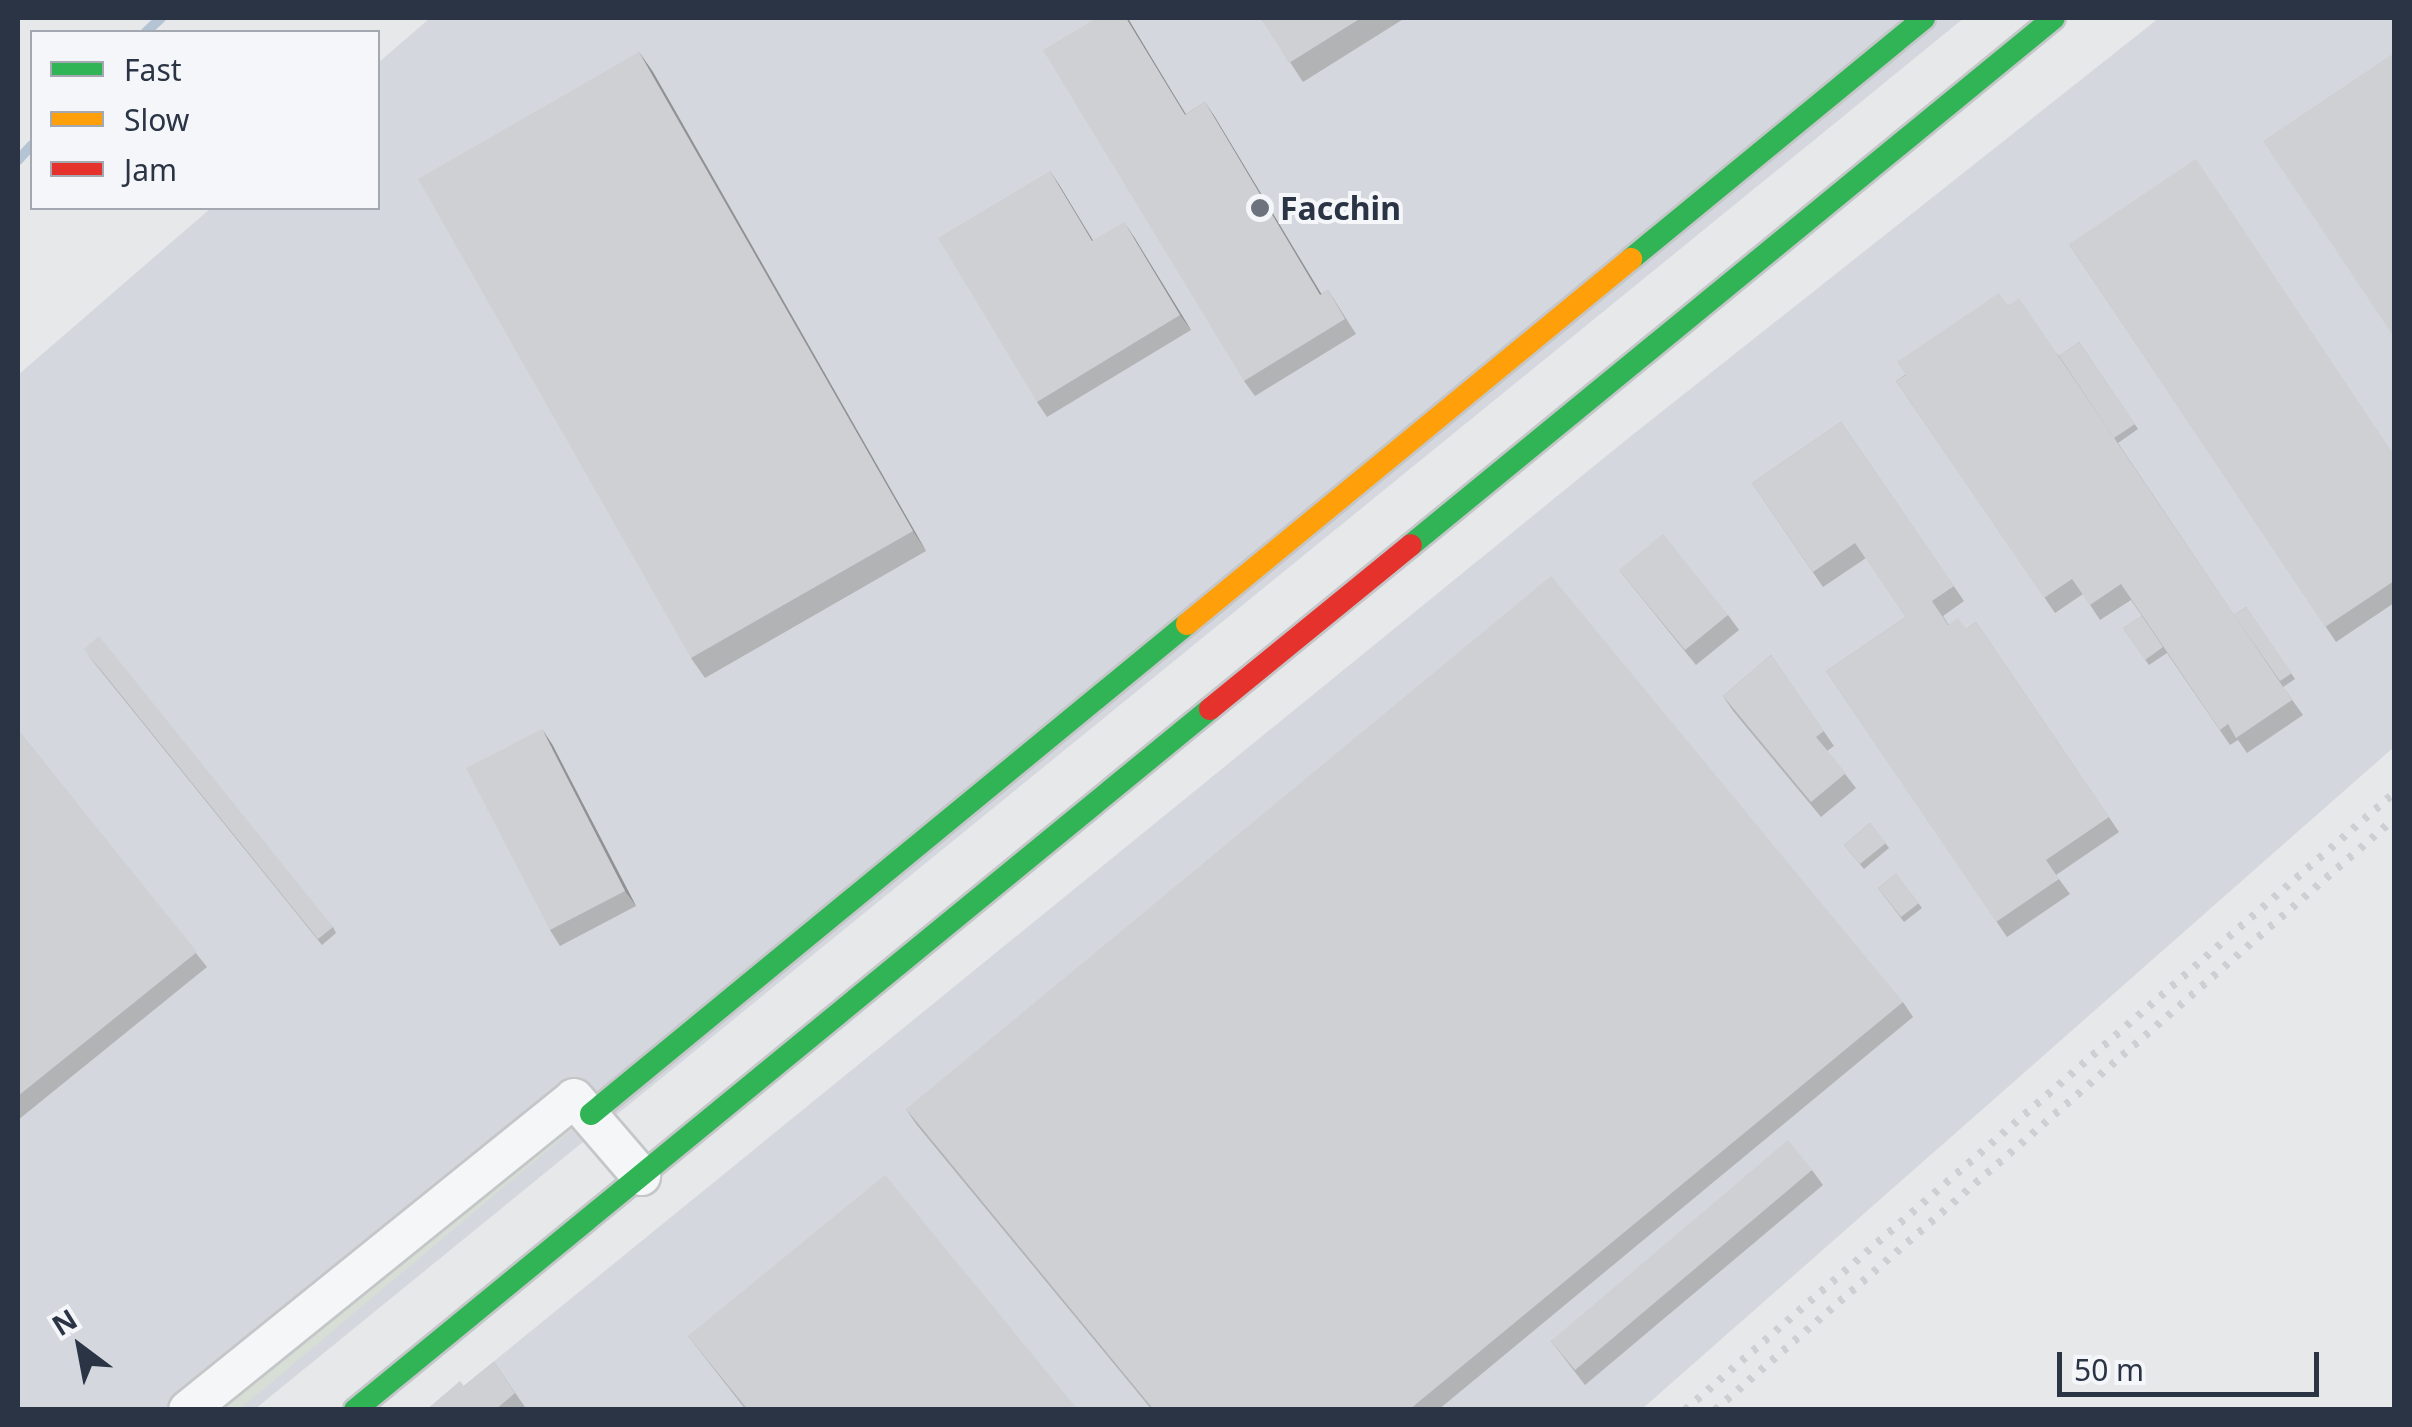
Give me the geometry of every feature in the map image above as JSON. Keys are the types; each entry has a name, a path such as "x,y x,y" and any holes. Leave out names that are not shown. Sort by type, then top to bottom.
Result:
{"main road":[{"path":"591,1114 1924,18"},
{"path":"355,1410 2054,18"}],"street":[{"path":"188,1410 574,1098 641,1176"}],"shaded area":[{"path":"430,18 1964,18 255,1409 18,1409 18,375 209,210 380,210 380,61"},
{"path":"2159,18 2394,18 2394,747 1642,1409 434,1410 1626,440"},
{"path":"574,1098 591,1114 240,1409 188,1410"}],"building":[{"path":"1097,18 1126,18 1185,115 1205,102 1320,295 1328,290 1345,319 1244,381 1043,50"},
{"path":"1261,18 1361,18 1289,63"},
{"path":"639,52 913,531 691,658 418,179"},
{"path":"2394,53 2394,337 2263,141"},
{"path":"2196,159 2394,455 2394,581 2325,627 2069,244"},
{"path":"1050,171 1092,241 1124,222 1180,315 1037,402 938,238"},
{"path":"1999,293 2008,306 2019,298 2292,700 2236,738 2228,724 2220,730 2121,584 2090,605 2072,579 2044,598 1896,381 1906,375 1897,362"},
{"path":"2079,342 2135,424 2114,438 2059,356"},
{"path":"1841,422 1954,586 1932,601 1948,625 1958,618 1966,629 1976,622 2109,817 2046,860 2059,879 1996,922 1826,671 1906,617 1855,543 1813,572 1752,483"},
{"path":"1663,534 1728,615 1685,650 1619,570"},
{"path":"1551,576 1903,1002 1409,1410 1154,1410 906,1109"},
{"path":"2246,607 2292,673 2280,681 2234,615"},
{"path":"2142,616 2163,647 2145,660 2123,628"},
{"path":"99,636 333,927 318,939 84,649"},
{"path":"1771,655 1824,731 1816,737 1846,773 1811,802 1723,696"},
{"path":"542,729 625,891 550,930 466,768"},
{"path":"18,730 197,952 18,1096"},
{"path":"1870,823 1886,843 1860,864 1844,845"},
{"path":"1896,874 1919,903 1901,917 1878,888"},
{"path":"1788,1140 1812,1170 1575,1370 1551,1341"},
{"path":"885,1175 1078,1410 748,1410 688,1336"},
{"path":"494,1362 515,1393 495,1410 426,1410 460,1381 464,1386"}],"waterway":[{"path":"148,30 161,18"},
{"path":"18,160 30,147"}],"railway":[{"path":"1685,1410 2394,793"},
{"path":"1715,1410 2394,819"}],"traffic: fast":[{"path":"1631,259 1924,18"},
{"path":"1411,545 2054,18"},
{"path":"591,1114 1187,624"},
{"path":"355,1410 1210,709"}],"traffic: slow":[{"path":"1187,624 1631,259"}],"traffic: jam":[{"path":"1210,709 1411,545"}],"place":[{"name":"Facchin","path":"1260,208"}]}
